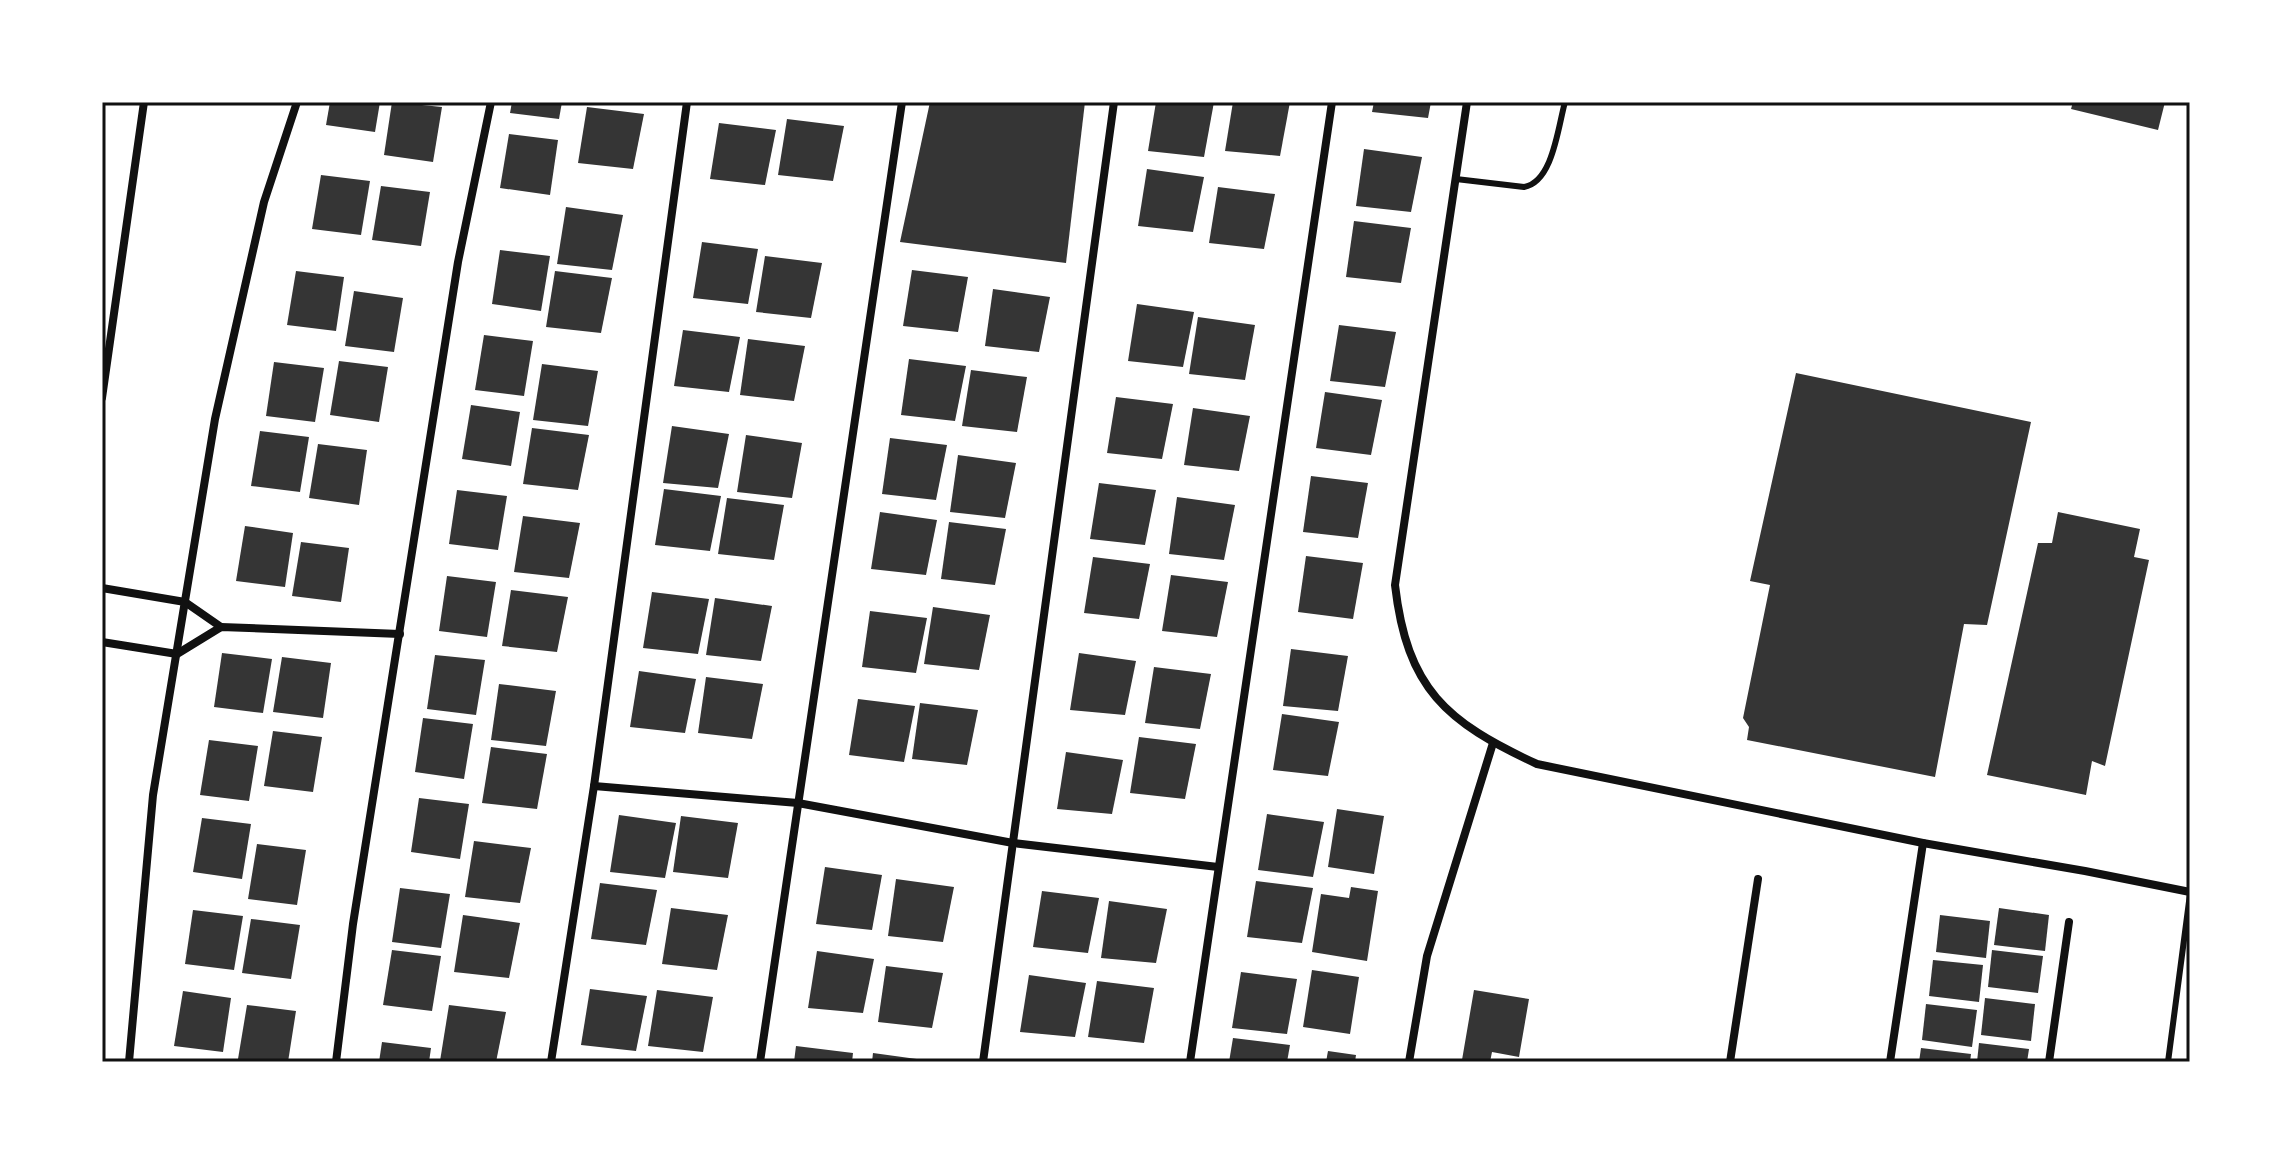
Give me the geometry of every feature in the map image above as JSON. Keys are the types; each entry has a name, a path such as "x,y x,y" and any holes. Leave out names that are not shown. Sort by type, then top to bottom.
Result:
{"street":[{"path":"102,398 144,102"},
{"path":"129,1062 153,795 218,403 264,202 297,102"},
{"path":"336,1062 353,924 458,262 491,102"},
{"path":"551,1062 594,786 687,102"},
{"path":"760,1062 902,102"},
{"path":"983,1062 1114,102"},
{"path":"1190,1062 1332,102"},
{"path":"1467,102 1395,585 1400,625 1422,680 1445,709 1493,743 1537,764 1923,843 2190,893"},
{"path":"102,588 185,602 221,627 400,634"},
{"path":"102,642 177,654 221,627"},
{"path":"1409,1062 1427,956 1493,743"},
{"path":"594,786 798,803 1013,843 1218,867"},
{"path":"1890,1062 1923,843"},
{"path":"1730,1062 1758,879"},
{"path":"2049,1062 2069,922"}],"lane":[{"path":"1456,179 1533,186 1544,176 1548,166 1565,102"},
{"path":"2168,1062 2190,893"},
{"path":"2179,977 2190,979"}],"building":[{"path":"330,102 380,102 375,132 326,125"},
{"path":"392,102 442,107 433,162 384,155"},
{"path":"512,102 562,102 559,119 510,113"},
{"path":"930,102 1085,102 1066,263 900,242"},
{"path":"1156,102 1214,102 1204,157 1148,151"},
{"path":"1233,102 1290,102 1280,156 1225,151"},
{"path":"1374,102 1431,102 1428,118 1372,112"},
{"path":"2073,102 2165,102 2158,130 2071,109"},
{"path":"587,107 644,114 633,169 578,163"},
{"path":"787,119 844,126 833,181 778,175"},
{"path":"719,123 776,130 765,185 710,179"},
{"path":"509,134 558,140 550,195 500,188"},
{"path":"1364,149 1422,157 1411,212 1356,206"},
{"path":"1147,169 1204,177 1193,232 1138,226"},
{"path":"321,175 370,181 361,235 312,229"},
{"path":"381,186 430,192 421,246 372,240"},
{"path":"1218,187 1275,194 1264,249 1209,243"},
{"path":"566,207 623,215 612,270 557,264"},
{"path":"1354,221 1411,228 1401,283 1346,277"},
{"path":"702,242 758,249 748,304 693,298"},
{"path":"500,250 550,256 541,311 492,304"},
{"path":"765,256 822,263 811,318 756,312"},
{"path":"912,270 968,277 958,332 903,326"},
{"path":"296,271 344,277 336,331 287,325"},
{"path":"555,271 612,278 601,333 546,327"},
{"path":"993,289 1050,297 1039,352 985,346"},
{"path":"354,291 403,298 394,352 345,346"},
{"path":"1137,304 1194,312 1183,367 1128,361"},
{"path":"1198,317 1255,325 1245,380 1189,374"},
{"path":"1339,325 1396,332 1385,387 1330,381"},
{"path":"683,330 740,337 729,392 674,386"},
{"path":"484,335 533,341 524,396 475,390"},
{"path":"748,339 805,346 794,401 740,395"},
{"path":"909,359 966,366 955,421 901,415"},
{"path":"339,361 388,367 379,422 330,415"},
{"path":"274,362 324,368 315,422 266,416"},
{"path":"542,364 598,371 588,426 533,420"},
{"path":"971,370 1027,377 1017,432 962,426"},
{"path":"1796,373 2031,422 1987,625 1964,624 1935,777 1747,740 1749,727 1743,718 1770,585 1750,581"},
{"path":"1325,392 1382,400 1371,455 1316,448"},
{"path":"1116,397 1173,404 1162,459 1107,453"},
{"path":"471,405 520,412 511,466 462,459"},
{"path":"1193,408 1250,416 1239,471 1184,465"},
{"path":"672,426 729,434 718,488 663,483"},
{"path":"532,428 589,435 578,490 523,484"},
{"path":"260,431 309,437 300,492 251,486"},
{"path":"746,435 802,443 792,498 737,492"},
{"path":"890,438 947,445 936,500 882,494"},
{"path":"318,444 367,450 359,505 309,498"},
{"path":"958,455 1016,463 1005,518 950,512"},
{"path":"1311,476 1368,483 1358,538 1303,532"},
{"path":"1099,483 1156,490 1145,545 1090,539"},
{"path":"664,489 721,496 710,551 655,545"},
{"path":"457,490 507,496 498,550 449,544"},
{"path":"1177,497 1235,505 1224,560 1169,554"},
{"path":"727,498 784,505 774,560 718,554"},
{"path":"880,512 937,520 926,575 871,569"},
{"path":"2058,512 2140,529 2134,557 2149,560 2105,766 2092,761 2086,795 1987,775 2038,543 2052,543"},
{"path":"523,516 580,523 569,578 514,572"},
{"path":"949,522 1006,529 995,585 941,579"},
{"path":"245,526 293,533 285,587 236,581"},
{"path":"301,542 349,548 341,602 292,596"},
{"path":"1306,556 1363,563 1353,619 1298,612"},
{"path":"1093,557 1150,564 1139,619 1084,613"},
{"path":"1171,575 1228,582 1217,637 1162,631"},
{"path":"447,576 496,582 487,637 439,631"},
{"path":"511,590 568,597 557,652 502,646"},
{"path":"652,592 709,599 698,654 643,648"},
{"path":"715,598 772,606 761,661 706,655"},
{"path":"933,607 990,615 979,670 924,664"},
{"path":"870,611 927,618 916,673 862,667"},
{"path":"1291,649 1348,656 1338,711 1283,706"},
{"path":"222,653 272,659 263,713 214,707"},
{"path":"1079,653 1136,661 1125,715 1070,710"},
{"path":"435,655 485,660 476,715 427,709"},
{"path":"282,657 331,663 323,718 273,712"},
{"path":"1154,667 1211,674 1200,729 1145,723"},
{"path":"639,671 696,679 685,733 630,727"},
{"path":"706,677 763,684 752,739 698,733"},
{"path":"499,684 556,691 546,746 491,740"},
{"path":"858,699 915,706 904,762 849,755"},
{"path":"920,703 978,710 967,765 912,759"},
{"path":"1282,714 1339,722 1328,776 1273,770"},
{"path":"423,718 473,724 464,779 415,772"},
{"path":"273,731 322,737 313,792 264,786"},
{"path":"1139,737 1196,744 1185,799 1130,793"},
{"path":"209,740 258,746 249,801 200,795"},
{"path":"491,747 547,754 537,809 482,803"},
{"path":"1066,752 1123,760 1112,814 1057,809"},
{"path":"419,798 469,804 460,859 411,852"},
{"path":"1337,809 1384,816 1374,874 1328,867"},
{"path":"1267,814 1324,822 1313,877 1258,870"},
{"path":"619,815 676,823 665,878 610,872"},
{"path":"681,816 738,823 728,878 673,872"},
{"path":"202,818 251,824 242,879 193,872"},
{"path":"474,841 531,848 520,903 465,897"},
{"path":"257,844 306,850 297,905 248,899"},
{"path":"825,867 882,875 872,930 816,924"},
{"path":"896,879 954,887 943,942 888,936"},
{"path":"1256,881 1313,888 1302,943 1247,937"},
{"path":"600,883 657,890 646,945 591,939"},
{"path":"1351,887 1378,891 1367,961 1312,952 1321,894 1349,898"},
{"path":"400,888 450,894 441,948 392,942"},
{"path":"1042,891 1099,898 1088,953 1033,947"},
{"path":"1109,901 1167,909 1156,963 1101,958"},
{"path":"671,908 728,915 717,970 662,964"},
{"path":"1999,908 2049,915 2045,951 1994,945"},
{"path":"193,910 243,916 234,970 185,964"},
{"path":"463,915 520,923 509,978 454,972"},
{"path":"1940,915 1990,921 1986,958 1936,952"},
{"path":"251,919 300,925 291,979 242,973"},
{"path":"392,950 441,956 432,1011 383,1005"},
{"path":"1992,950 2043,956 2038,993 1988,987"},
{"path":"817,951 874,959 863,1013 808,1008"},
{"path":"1933,960 1983,965 1979,1002 1929,996"},
{"path":"886,966 943,973 932,1028 878,1022"},
{"path":"1312,970 1359,977 1350,1034 1303,1027"},
{"path":"1241,972 1297,979 1287,1034 1232,1028"},
{"path":"1029,975 1086,983 1075,1037 1020,1032"},
{"path":"1097,981 1154,988 1144,1043 1088,1037"},
{"path":"590,989 647,996 636,1051 581,1045"},
{"path":"657,990 713,997 703,1052 648,1046"},
{"path":"1474,990 1529,999 1519,1057 1492,1052 1490,1062 1462,1060"},
{"path":"183,991 231,998 223,1052 174,1046"},
{"path":"1985,998 2035,1004 2031,1041 1981,1035"},
{"path":"1926,1004 1977,1010 1972,1047 1922,1040"},
{"path":"247,1005 296,1011 288,1062 238,1059"},
{"path":"449,1005 506,1012 496,1062 440,1061"},
{"path":"1233,1038 1290,1045 1287,1062 1229,1062"},
{"path":"382,1042 431,1048 429,1062 379,1062"},
{"path":"1979,1043 2029,1049 2027,1062 1977,1062"},
{"path":"796,1046 853,1053 852,1062 794,1062"},
{"path":"1921,1048 1971,1054 1970,1062 1919,1062"},
{"path":"1328,1051 1356,1055 1355,1062 1326,1062"},
{"path":"873,1053 924,1060 924,1062 872,1062"}]}
